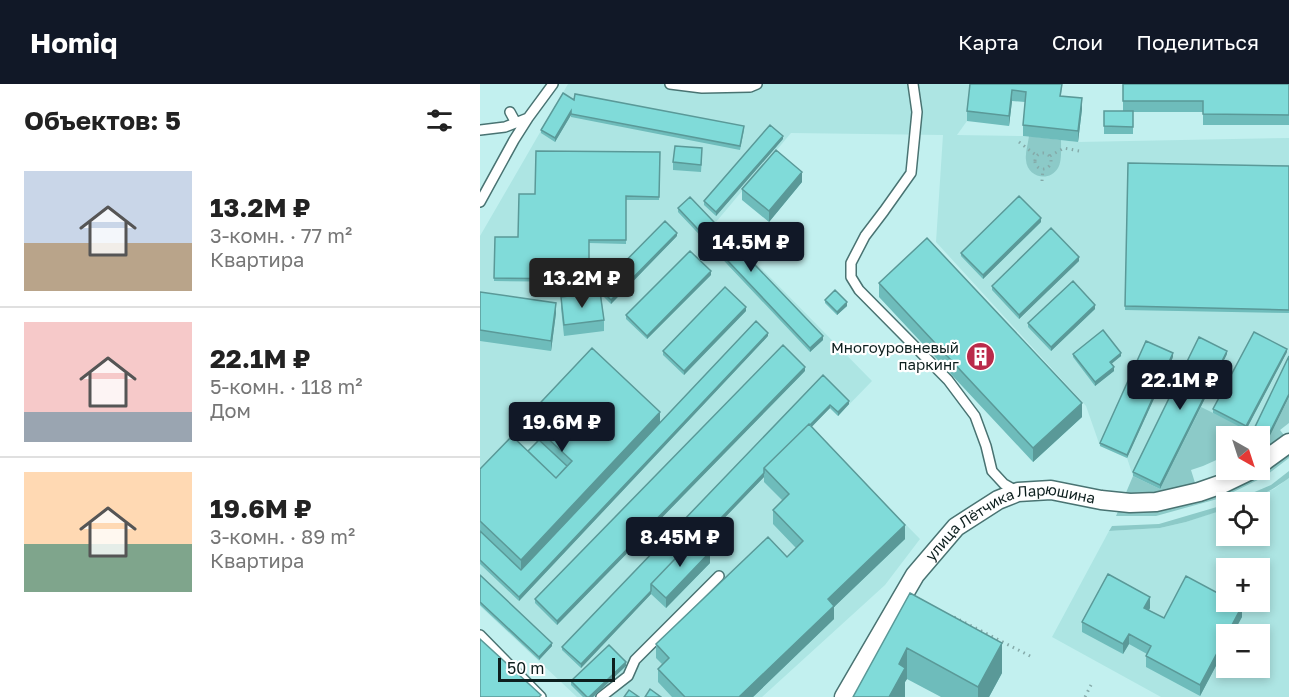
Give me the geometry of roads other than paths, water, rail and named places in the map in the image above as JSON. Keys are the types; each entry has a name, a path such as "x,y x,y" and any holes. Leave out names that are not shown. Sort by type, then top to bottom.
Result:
{"street":[{"path":"1270,457 1289,443"},
{"name":"улица Лётчика Ларюшина","path":"843,697 915,575 956,526 998,500 1018,492 1051,490 1101,500 1130,503 1156,502 1199,492 1230,480"}],"lane":[{"path":"480,202 514,140 553,84"},
{"path":"670,84 702,88 750,87 757,84"},
{"path":"913,84 917,111 911,173 865,236 851,262 851,277 859,290 948,380 975,416 992,471 1004,484 1018,492"},
{"path":"510,112 516,123"},
{"path":"480,130 505,127 528,118"},
{"path":"601,697 628,676 635,660 719,576"},
{"path":"480,635 541,697"}],"place":[{"name":"Многоуровневый паркинг","path":"980,357"}]}
